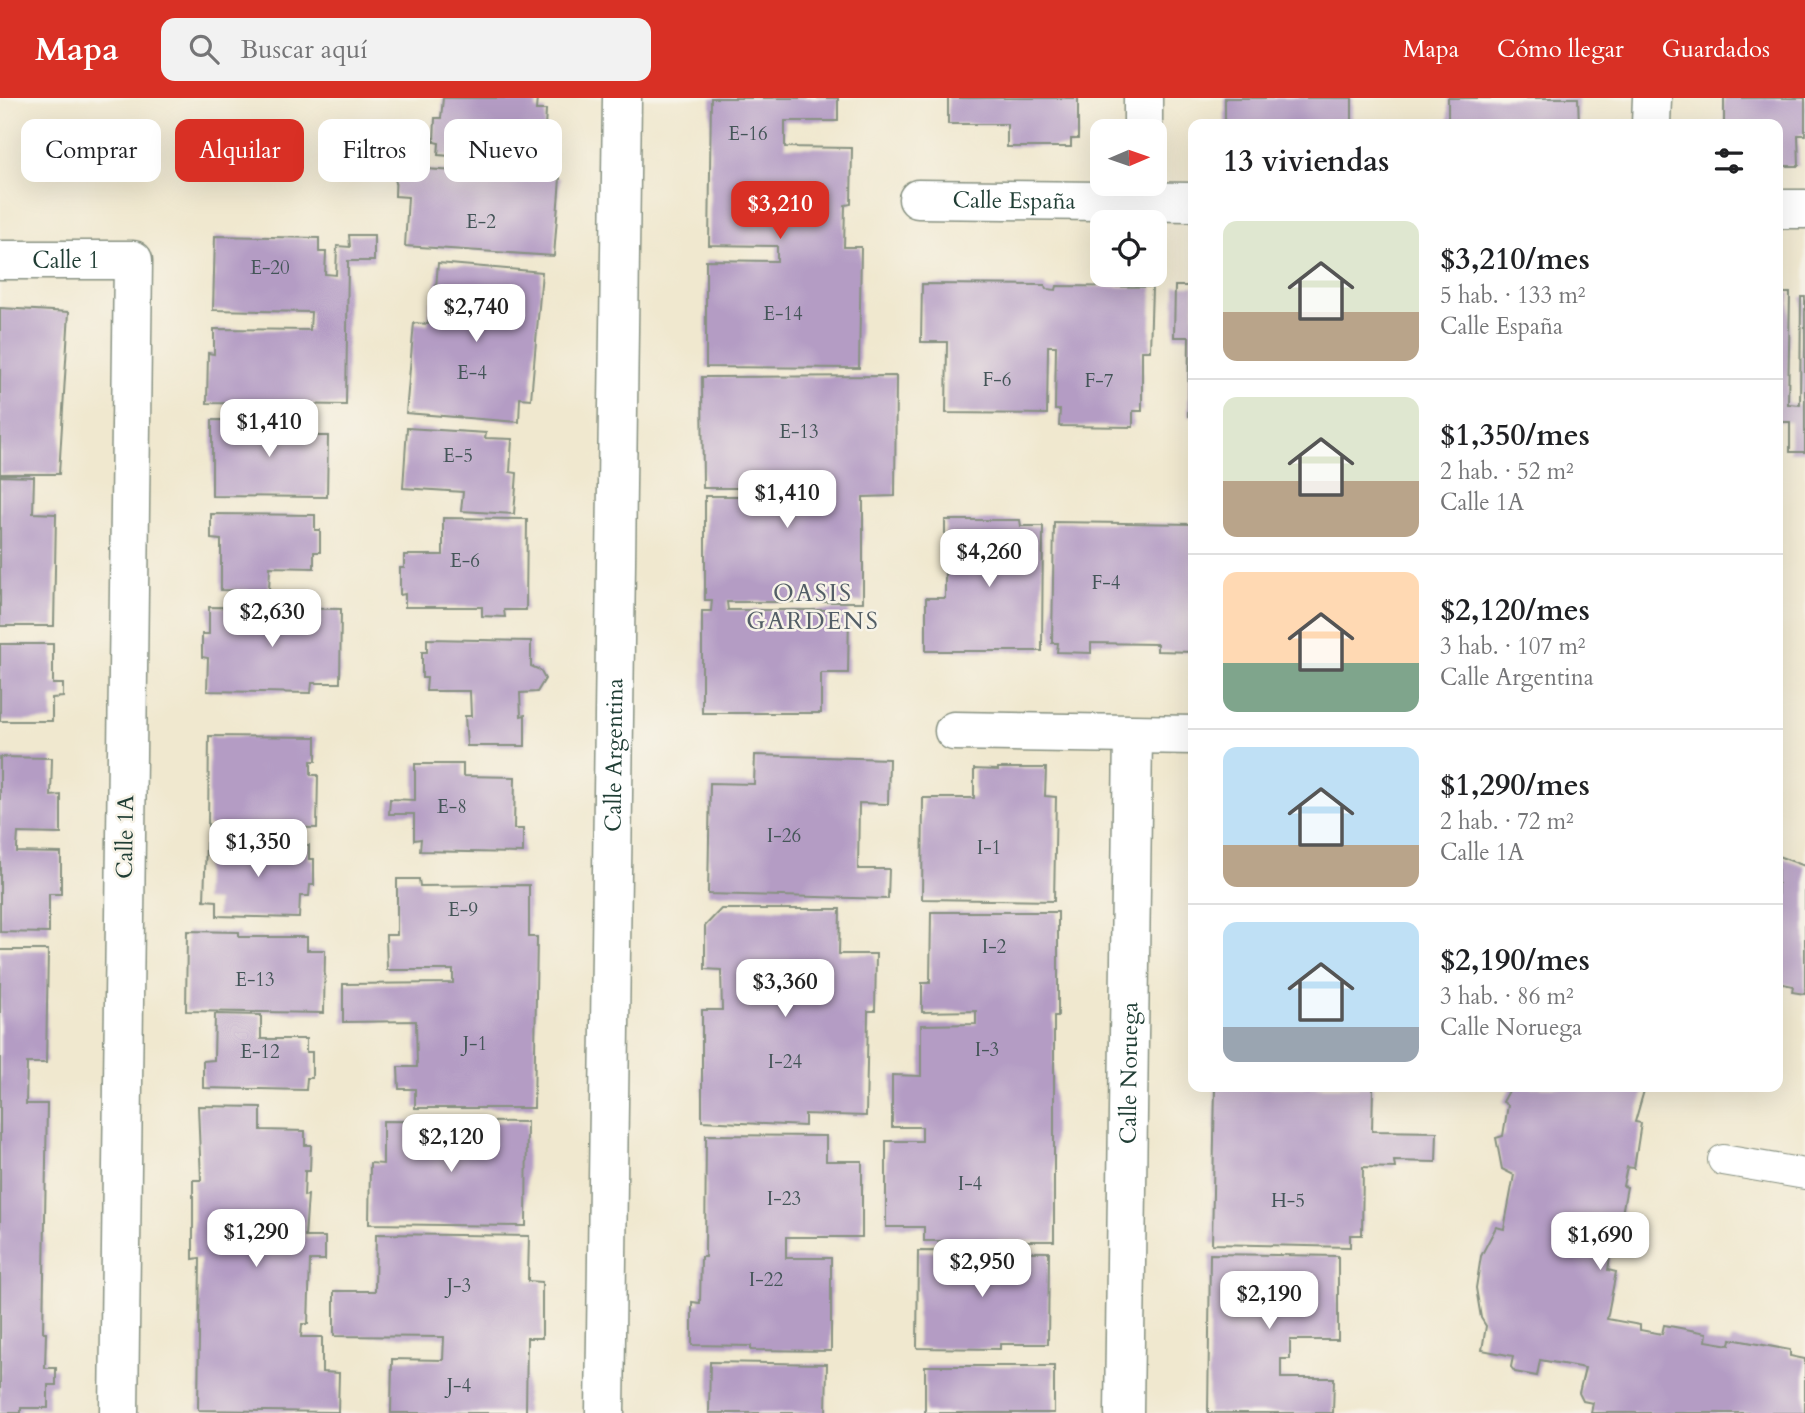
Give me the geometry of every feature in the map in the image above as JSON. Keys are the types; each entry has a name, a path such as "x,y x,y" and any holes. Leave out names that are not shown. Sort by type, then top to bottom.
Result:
{"street":[{"name":"Calle Argentina","path":"605,1413 622,98"},
{"path":"1143,98 1143,119"},
{"path":"1651,119 1652,98"},
{"name":"Calle España","path":"918,199 1090,194"},
{"name":"Calle España","path":"1159,196 1188,201"},
{"path":"1783,209 1805,209"},
{"name":"Calle 1","path":"0,260 133,260"},
{"name":"Calle 1A","path":"119,1413 133,260"},
{"path":"954,731 1188,736"},
{"name":"Calle Noruega","path":"1124,1413 1133,735"}],"lane":[{"path":"1723,1160 1805,1174"}],"building":[{"path":"443,98 537,98 536,110 546,110 545,119 444,119 444,155 438,155 439,143 434,142 435,118 441,118"},
{"path":"711,98 838,98 838,121 785,121 785,147 852,148 851,204 845,205 844,247 861,247 859,368 706,367 706,260 777,261 777,246 709,245"},
{"path":"948,98 1078,98 1078,139 1071,139 1071,147 1007,147 1007,124 948,124"},
{"path":"1225,98 1352,98 1352,119 1225,119"},
{"path":"1448,98 1578,98 1579,119 1448,119"},
{"path":"1724,98 1805,98 1805,135 1798,135 1799,166 1783,166 1783,119 1724,119"},
{"path":"430,169 444,170 444,182 560,182 554,256 405,246 408,197 395,196 395,182 430,182"},
{"path":"349,235 374,235 374,261 348,261 346,405 207,403 208,353 214,354 214,329 310,330 311,312 213,310 215,236 319,238 319,252 326,252 325,274 336,275 337,246 350,247"},
{"path":"438,263 542,272 531,399 520,398 519,422 406,413 414,323 428,324 430,301 435,301"},
{"path":"922,284 1045,285 1046,289 1056,290 1057,286 1152,287 1150,351 1142,351 1142,411 1133,411 1133,427 1059,426 1060,410 1055,410 1056,346 1048,346 1047,414 946,413 947,342 921,342"},
{"path":"1175,286 1188,286 1188,337 1174,337"},
{"path":"1783,293 1790,293 1788,404 1800,405 1801,297 1805,297 1805,452 1790,452 1790,422 1783,422"},
{"path":"0,308 69,312 59,474 0,474"},
{"path":"896,376 895,496 863,497 863,602 727,602 728,610 849,610 848,673 821,673 821,713 702,713 702,611 711,611 712,600 705,600 705,496 774,496 774,488 703,488 702,377"},
{"path":"212,420 315,421 315,436 328,436 327,497 212,496"},
{"path":"407,428 486,433 485,438 512,439 510,472 517,473 514,514 461,511 463,492 403,488"},
{"path":"0,476 34,477 33,513 56,514 54,626 0,626"},
{"path":"211,514 315,515 315,530 320,530 320,552 314,552 314,568 270,567 269,591 221,590 221,540 211,539"},
{"path":"443,518 527,519 526,610 504,610 505,617 482,616 482,607 405,607 405,594 400,595 400,568 404,568 404,555 443,555"},
{"path":"945,520 1020,520 1021,526 1043,526 1042,651 926,651 926,598 945,598"},
{"path":"1054,522 1188,524 1188,652 1157,651 1157,644 1091,643 1091,653 1057,652 1058,643 1052,643"},
{"path":"209,607 341,609 340,683 312,683 311,693 207,691 208,658 202,657 202,634 209,634"},
{"path":"427,639 531,641 531,666 540,670 545,679 537,692 520,693 521,716 525,715 525,746 467,746 465,716 471,716 470,691 426,691 427,678 422,678 422,652 427,652"},
{"path":"0,644 53,644 53,684 63,684 63,697 52,698 52,721 0,721"},
{"path":"209,736 316,737 316,761 311,761 311,775 318,775 317,828 208,826"},
{"path":"755,755 889,759 888,804 859,803 858,869 889,869 888,899 708,894 710,783 754,784"},
{"path":"0,757 52,758 51,796 61,795 61,834 18,833 17,847 17,852 61,853 61,894 49,894 49,933 0,932"},
{"path":"415,764 463,764 463,776 515,777 514,829 523,829 523,853 420,851 421,839 414,840 414,814 389,814 390,799 415,800"},
{"path":"1046,768 1045,796 1056,797 1054,901 922,899 923,798 974,798 974,769"},
{"path":"206,843 309,845 309,859 314,859 314,885 310,885 309,896 300,896 299,918 217,916 217,901 204,900"},
{"path":"1783,858 1805,866 1805,994 1792,992 1793,986 1783,984"},
{"path":"397,879 419,879 420,886 529,885 529,937 537,937 534,1108 415,1108 415,1089 399,1089 398,1067 417,1067 416,1021 343,1022 343,984 453,983 453,970 387,970 386,935 397,935"},
{"path":"721,909 840,909 839,954 876,954 875,1011 868,1011 866,1116 805,1114 805,1126 702,1121 702,1010 722,1010 721,970 705,969 705,926"},
{"path":"931,912 1058,912 1058,1016 1054,1016 1054,1241 924,1241 924,1227 886,1227 886,1141 922,1141 922,1127 892,1127 892,1075 921,1076 921,1025 976,1024 976,1011 922,1012 922,983 930,983"},
{"path":"187,931 239,932 239,937 307,937 307,950 325,950 324,1013 186,1011"},
{"path":"0,950 48,950 46,1063 27,1063 26,1104 47,1104 43,1332 46,1332 45,1368 56,1368 56,1385 48,1385 48,1408 21,1408 21,1413 0,1413"},
{"path":"215,1014 261,1015 261,1039 306,1039 306,1052 312,1052 312,1078 307,1078 306,1090 203,1088 203,1061 214,1060"},
{"path":"1215,1092 1373,1092 1372,1131 1437,1132 1436,1162 1394,1161 1395,1168 1363,1167 1362,1235 1350,1235 1350,1247 1212,1244"},
{"path":"1508,1092 1644,1092 1635,1122 1641,1123 1634,1168 1627,1167 1623,1186 1627,1187 1615,1251 1611,1251 1608,1270 1616,1272 1607,1319 1640,1325 1640,1330 1662,1334 1664,1325 1707,1333 1706,1341 1730,1345 1731,1339 1790,1350 1790,1356 1805,1359 1805,1413 1591,1413 1593,1403 1583,1401 1579,1393 1585,1368 1540,1360 1537,1376 1515,1372 1511,1367 1513,1356 1482,1350 1486,1326 1481,1318 1476,1288 1481,1256 1496,1227 1504,1229 1514,1175 1502,1169 1496,1138 1503,1136 1508,1105 1503,1102"},
{"path":"198,1106 261,1107 261,1130 305,1131 305,1145 311,1145 310,1171 305,1171 304,1196 308,1195 305,1237 325,1237 325,1260 310,1260 308,1324 302,1324 301,1337 322,1337 322,1372 339,1373 338,1412 198,1410 200,1258 193,1259 193,1180 201,1180"},
{"path":"383,1121 527,1122 526,1226 369,1224 370,1163 383,1164"},
{"path":"706,1135 826,1136 826,1161 862,1161 862,1237 786,1237 786,1258 831,1258 831,1351 751,1350 751,1346 692,1345 692,1302 700,1303 701,1257 705,1257"},
{"path":"376,1234 529,1236 528,1281 542,1282 542,1338 527,1338 526,1413 391,1413 392,1359 443,1360 444,1337 334,1336 334,1291 375,1291"},
{"path":"918,1251 1049,1252 1048,1344 1000,1344 1000,1349 917,1348"},
{"path":"1210,1254 1338,1256 1338,1340 1290,1340 1290,1359 1281,1359 1281,1378 1334,1378 1333,1413 1208,1413"},
{"path":"710,1362 827,1364 826,1413 709,1413"},
{"path":"925,1366 1054,1366 1054,1413 925,1413"}],"district":[{"name":"OASIS GARDENS","path":"813,607"}]}
